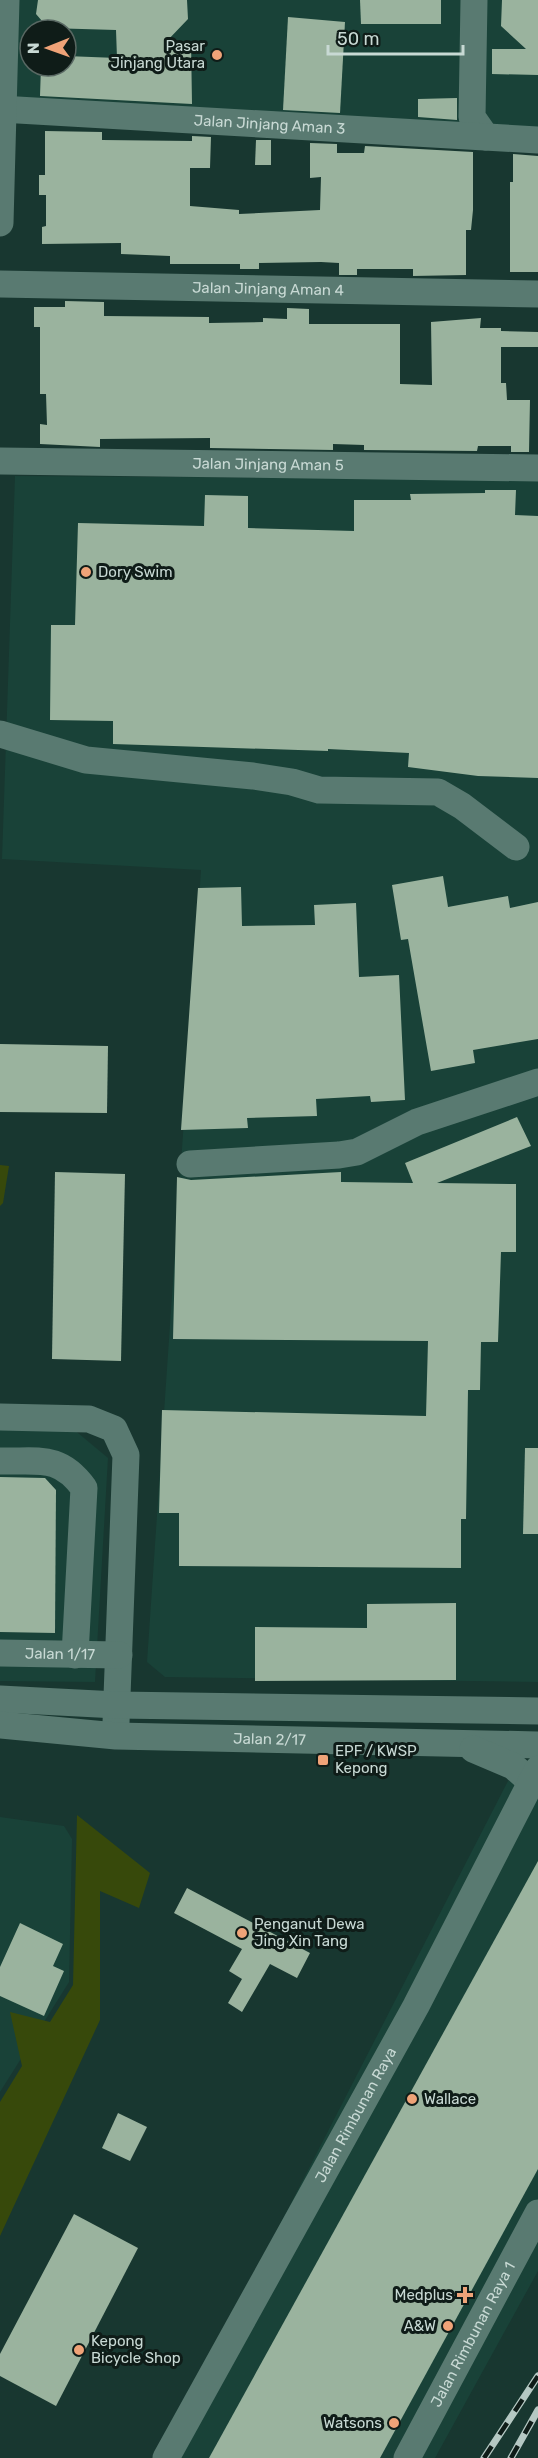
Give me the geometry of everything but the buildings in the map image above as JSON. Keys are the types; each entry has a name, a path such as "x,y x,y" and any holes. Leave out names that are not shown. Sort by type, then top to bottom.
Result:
{"street":[{"path":"0,223 6,0"},
{"path":"474,0 472,117 486,137"},
{"name":"Jalan Jinjang Aman 3","path":"2,109 538,140"},
{"name":"Jalan Jinjang Aman 4","path":"0,284 538,294"},
{"name":"Jalan Jinjang Aman 5","path":"0,461 538,468"},
{"path":"0,734 86,760 253,776 292,782 319,790 438,792 462,806 516,847"},
{"path":"190,1164 357,1152 417,1122 538,1082"},
{"path":"0,1417 89,1419 114,1429 126,1455 116,1736"},
{"path":"0,1461 54,1462 72,1472 84,1488 75,1655"},
{"name":"Jalan 1/17","path":"0,1653 119,1655"},
{"path":"0,1699 117,1705 538,1711"},
{"name":"Jalan 2/17","path":"0,1725 116,1736 538,1745"},
{"path":"455,1743 513,1766 536,1793"},
{"name":"Jalan Rimbunan Raya","path":"166,2458 302,2217 504,1836 536,1793"},
{"name":"Jalan Rimbunan Raya 1","path":"407,2458 538,2213"}],"shaded area":[{"path":"0,0 538,0 538,136 0,101"},
{"path":"15,476 538,479 538,1682 165,1677 147,1662 201,870 2,859"},
{"path":"0,1427 72,1428 108,1458 95,1682 0,1681"},
{"path":"508,1781 538,1781 538,2271 435,2458 160,2458"},
{"path":"0,1817 64,1826 72,1839 69,1982 0,2092"}],"green space":[{"path":"0,1165 9,1166 3,1203 0,1206"},
{"path":"77,1815 150,1873 139,1908 100,1891 100,2020 0,2236 0,2102 22,2066 10,2012 50,2022 73,1985"}],"railway":[{"path":"484,2458 538,2376"},
{"path":"511,2458 538,2410"}],"place":[{"name":"Pasar Jinjang Utara","path":"217,55"},
{"name":"Dory Swim","path":"86,572"},
{"name":"EPF / KWSP Kepong","path":"323,1760"},
{"name":"Penganut Dewa Jing Xin Tang","path":"242,1933"},
{"name":"Wallace","path":"412,2099"},
{"name":"Medplus","path":"465,2295"},
{"name":"A&W","path":"448,2326"},
{"name":"Kepong Bicycle Shop","path":"79,2350"},
{"name":"Watsons","path":"394,2423"}]}
